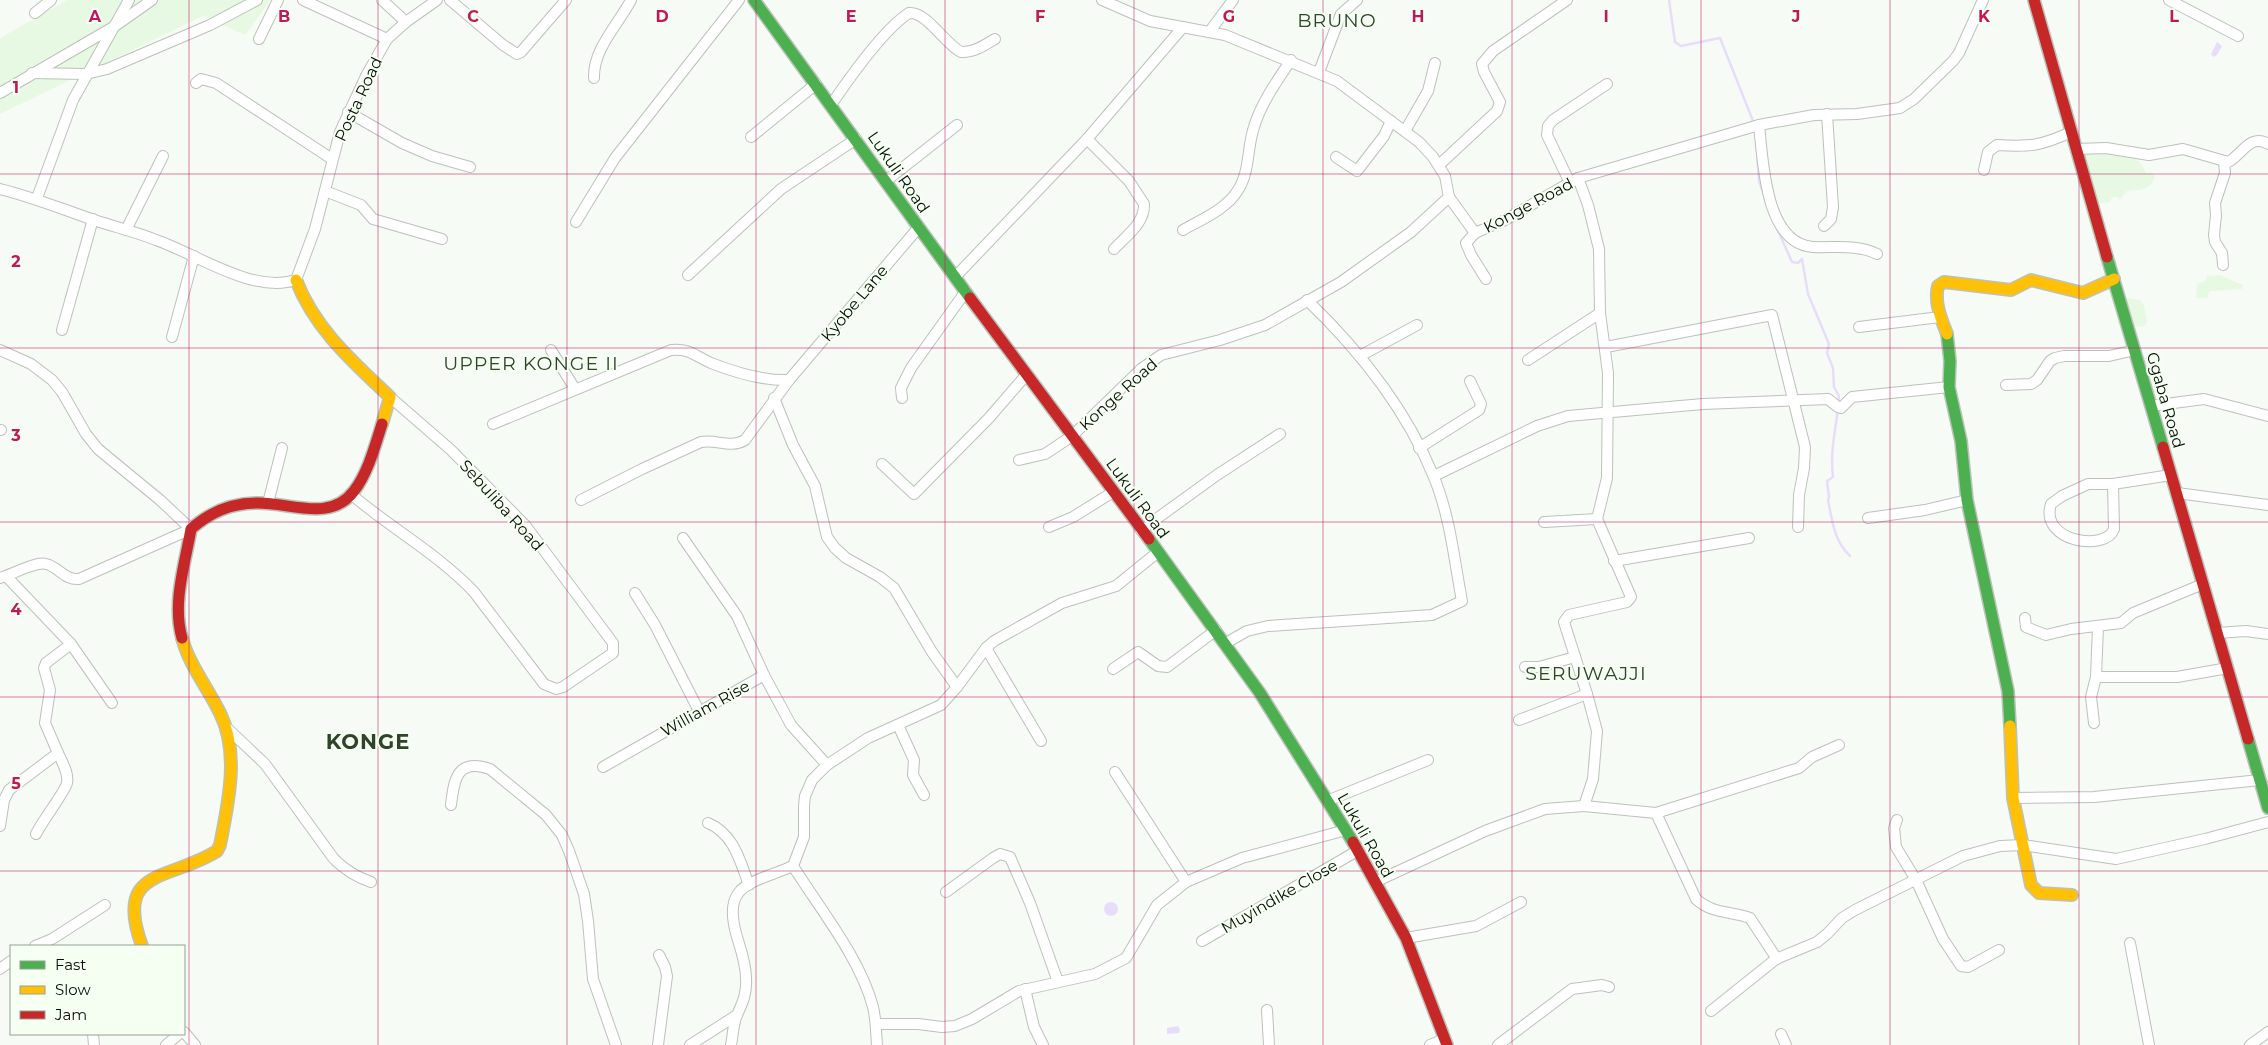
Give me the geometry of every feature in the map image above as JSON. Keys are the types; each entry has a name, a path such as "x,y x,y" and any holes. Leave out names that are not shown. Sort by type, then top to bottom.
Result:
{"street":[{"path":"35,13 51,0"},
{"path":"37,198 64,121 86,74 129,0"},
{"path":"0,92 115,26 152,0"},
{"path":"32,73 86,74 107,69 210,25 257,0"},
{"path":"259,39 278,0"},
{"path":"303,0 387,39"},
{"path":"382,0 406,22"},
{"name":"Posta Road","path":"296,280 315,229 332,159 348,112 387,39 406,22 437,0"},
{"path":"450,0 503,45 517,54 521,52 566,0"},
{"path":"594,78 594,68 602,48 631,0"},
{"path":"576,222 615,158 739,0"},
{"name":"Lukuli Road","path":"754,0 955,277 1226,643 1346,830 1406,938 1418,965 1446,1042"},
{"path":"1210,31 1233,0"},
{"path":"1319,72 1341,14 1356,0"},
{"path":"1439,165 1496,112 1499,107 1500,102 1484,72 1482,64 1493,51 1567,0"},
{"name":"Konge Road","path":"1019,460 1045,454 1072,436 1142,369 1161,355 1220,340 1265,324 1373,261 1411,232 1449,197 1475,233 1505,220 1574,181 1759,125 1792,118 1827,114 1857,114 1900,108 1914,99 1946,68 1958,53 1983,0"},
{"name":"Ggaba Road","path":"2034,0 2268,808"},
{"path":"2169,0 2238,36"},
{"path":"1110,2 1150,21 1210,31 1291,60 1319,72 1352,90 1419,142 1439,165 1445,176 1449,197"},
{"path":"831,105 860,64 909,13 921,17 961,52 976,49 995,39"},
{"path":"955,277 1086,139 1182,27"},
{"path":"1183,230 1231,200 1239,189 1257,116 1291,60"},
{"path":"1405,131 1428,91 1436,63"},
{"path":"196,83 201,79 216,83 332,159"},
{"path":"751,137 816,84"},
{"path":"1584,806 1593,779 1597,731 1564,625 1566,616 1627,602 1631,599 1597,519 1606,485 1609,411 1606,347 1600,313 1599,249 1588,205 1547,135 1548,126 1553,120 1607,84"},
{"path":"348,112 410,146 470,167"},
{"path":"1824,226 1831,220 1833,207 1827,114"},
{"path":"1336,157 1357,171 1384,136 1391,120"},
{"path":"886,181 957,125"},
{"path":"1759,125 1767,188 1779,223 1788,237 1806,246 1859,247 1877,254"},
{"path":"1984,170 1988,152 1997,145 2016,147 2038,145 2071,132"},
{"path":"688,275 781,189 856,139"},
{"path":"1086,139 1129,181 1144,204 1143,216 1139,223 1114,249"},
{"path":"2223,265 2222,253 2215,242 2216,215 2214,203 2229,160 2253,141 2261,140 2268,144"},
{"path":"2076,149 2106,148 2149,156 2183,150 2229,160"},
{"path":"126,230 163,156"},
{"path":"0,189 37,198 194,256 217,267 259,281 276,283 296,280 300,294 315,321 327,336 390,397 362,480 352,494 336,505 312,510 268,503 239,504 222,508 202,518 190,529 79,579 68,578 46,564 38,564 3,577 71,644 112,703"},
{"path":"325,191 361,205 373,219 442,239"},
{"path":"62,330 93,219"},
{"name":"Kyobe Lane","path":"580,500 618,480 701,442 708,441 737,445 745,440 774,398 919,227"},
{"path":"1475,233 1466,243 1486,279"},
{"path":"172,337 194,256"},
{"path":"2072,895 2039,893 2034,890 2023,845 2014,798 2008,691 1967,500 1960,441 1948,387 1950,360 1948,337 1940,317 1936,289 1948,281 2011,290 2031,280 2078,293 2114,279"},
{"path":"902,398 901,388 911,368 966,291"},
{"path":"1226,643 1247,630 1268,626 1432,615 1462,601 1445,511 1434,476 1397,408 1360,356 1340,332 1308,300"},
{"path":"1528,360 1600,313"},
{"path":"1606,347 1772,315 1792,400 1800,419 1806,454 1799,495 1798,528"},
{"path":"1859,327 1940,317"},
{"path":"1360,356 1417,325"},
{"path":"493,424 663,352 681,349 690,351 712,363 751,375 789,380"},
{"path":"0,350 31,364 52,380 62,392 86,434 98,449 160,500 190,529"},
{"path":"551,350 575,389"},
{"path":"2006,385 2031,384 2037,380 2050,361 2055,358 2064,356 2109,356 2135,350"},
{"path":"882,464 914,494 989,418 1027,374"},
{"path":"1419,448 1479,410 1481,404 1470,381"},
{"path":"1434,476 1552,420 1609,411 1792,400 1830,399 1841,408 1852,397 1948,387"},
{"name":"Sebuliba Road","path":"352,494 382,520 430,552 463,580 544,684 550,688 563,687 613,652 612,643 525,525 451,450 390,397"},
{"path":"774,398 793,445 815,486 827,537 846,558 880,577 894,588 932,652 957,687"},
{"path":"2151,406 2204,399 2268,416"},
{"path":"1141,530 1217,474 1280,434"},
{"path":"268,503 282,448"},
{"path":"2113,484 2114,529 2112,535 2104,539 2080,540 2070,538 2055,529 2049,517 2051,504 2056,499 2088,484 2113,484 2172,475"},
{"path":"1049,528 1113,492"},
{"path":"2177,493 2268,505"},
{"path":"1868,518 1924,510 1967,500"},
{"path":"1544,522 1597,519"},
{"path":"190,529 179,609 180,630 189,655 227,728 265,764 342,868 355,876 371,882"},
{"path":"683,538 737,616 764,676"},
{"path":"1614,561 1749,538"},
{"path":"731,1045 737,1015 745,998 746,976 732,920 732,900 737,893 749,885 793,866 804,837 804,806 807,791 812,780 827,765 868,738 941,705 986,648 1000,637 1062,603 1116,586 1158,552"},
{"path":"2025,618 2026,627 2046,635 2071,629 2121,623 2133,614 2203,584"},
{"path":"636,593 655,625 699,711"},
{"path":"2094,723 2091,697 2096,677 2098,627"},
{"path":"1113,669 1138,652 1158,666 1167,667 1216,630"},
{"path":"2217,633 2239,631 2268,634"},
{"path":"36,834 67,783 66,770 45,723 50,690 44,668 46,663 71,644"},
{"path":"986,648 1041,741"},
{"path":"1525,667 1539,667 1574,657"},
{"path":"2096,677 2177,677 2228,668"},
{"name":"William Rise","path":"602,767 764,676 791,725 827,765"},
{"path":"1519,720 1587,694"},
{"path":"898,725 914,760 914,775 924,795"},
{"path":"142,945 134,918 134,906 138,891 152,878 214,853 220,845 229,765 227,728"},
{"path":"1375,882 1434,854 1516,819 1545,809 1584,806 1656,813 1799,768 1812,757 1839,745"},
{"path":"0,826 4,800 9,790 58,753"},
{"path":"1327,801 1428,760"},
{"path":"451,804 456,774 465,769 482,766 490,769 546,815 562,835 584,894 593,979 616,1045"},
{"path":"1115,772 1186,882"},
{"path":"2014,798 2094,797 2260,780"},
{"path":"1656,813 1696,899 1703,906 1714,911 1750,918 1777,959"},
{"path":"1897,820 1894,828 1896,847 1916,880 1943,939 1960,966 1968,967 1999,950"},
{"path":"1711,1011 1777,959 1817,942 1828,934 1842,918 1963,856 2000,846 2023,845 2116,859 2205,839 2268,822"},
{"path":"708,823 717,827 730,840 749,885"},
{"path":"876,1024 954,1026 972,1019 1025,989 1095,974 1126,958 1157,905 1186,882 1242,858 1346,830"},
{"name":"Muyindike Close","path":"1202,941 1357,851"},
{"path":"946,892 1000,854 1010,858 1030,903 1058,982"},
{"path":"793,866 851,958 867,990 876,1024 877,1045"},
{"path":"1406,938 1476,926 1521,902"},
{"path":"37,945 52,939 105,905"},
{"path":"2130,943 2149,1045"},
{"path":"658,1045 667,976 659,955"},
{"path":"1498,1045 1572,989 1602,985 1609,987"},
{"path":"1025,989 1034,1028 1043,1045"},
{"path":"1267,1010 1269,1045"},
{"path":"690,1045 737,1015"},
{"path":"2250,1045 2268,1032"},
{"path":"185,1033 195,1045"},
{"path":"1781,1034 1786,1045"},
{"path":"166,1045 178,1035"},
{"path":"1430,1045 1446,1042"}],"green space":[{"path":"67,0 271,0 245,35 203,16 0,114 0,38"},
{"path":"2086,151 2121,153 2136,159 2146,173 2152,173 2155,177 2153,182 2140,190 2127,191 2120,200 2118,197 2112,197 2110,202 2095,204 2080,154"},
{"path":"2220,275 2243,285 2242,289 2211,291 2208,293 2208,298 2196,298 2197,284 2205,281 2207,276"},
{"path":"2124,299 2140,300 2144,305 2147,322 2144,327 2133,326"}],"shaded area":[{"path":"2217,42 2222,46 2217,55 2213,57 2211,54"},
{"path":"1111,902 1116,904 1118,909 1116,914 1111,916 1106,914 1104,909 1106,904"},
{"path":"1178,1026 1180,1029 1179,1033 1167,1034 1167,1028"}],"waterway":[{"path":"1669,0 1675,42 1681,46 1720,38 1753,121"},
{"path":"1757,150 1759,181 1765,198"},
{"path":"1775,224 1792,262 1798,263 1802,259 1808,294 1829,344 1827,353 1833,368 1834,387 1839,396 1838,404"},
{"path":"1838,409 1832,451 1833,477 1827,481 1828,500 1832,523 1837,537 1850,556"}],"traffic: fast":[{"path":"754,0 970,298"},
{"path":"2107,257 2163,447"},
{"path":"1947,334 1950,361 1949,387 1961,441 1967,500 2008,691 2010,726"},
{"path":"1149,539 1260,693 1353,842"},
{"path":"2248,739 2268,808"}],"traffic: slow":[{"path":"1947,334 1940,316 1937,298 1938,286 1944,282 2011,290 2031,280 2083,293 2114,279"},
{"path":"296,280 313,314 324,329 349,357 390,397 382,424"},
{"path":"142,945 135,920 135,902 141,889 151,880 217,851 220,845 229,796 231,762 226,728 220,713 189,658 182,638"},
{"path":"2010,726 2013,798 2031,885 2039,893 2072,895"}],"traffic: jam":[{"path":"2034,0 2107,257"},
{"path":"970,298 1149,539"},
{"path":"182,638 179,625 179,597 191,529 214,513 248,503 321,509 344,501 354,491 363,476 371,459 382,424"},
{"path":"2163,447 2248,739"},
{"path":"1353,842 1406,938 1447,1045"}],"district":[{"name":"BRUNO","path":"1337,20"},
{"name":"UPPER KONGE II","path":"531,363"},
{"name":"SERUWAJJI","path":"1586,673"},
{"name":"KONGE","path":"368,742"}]}
